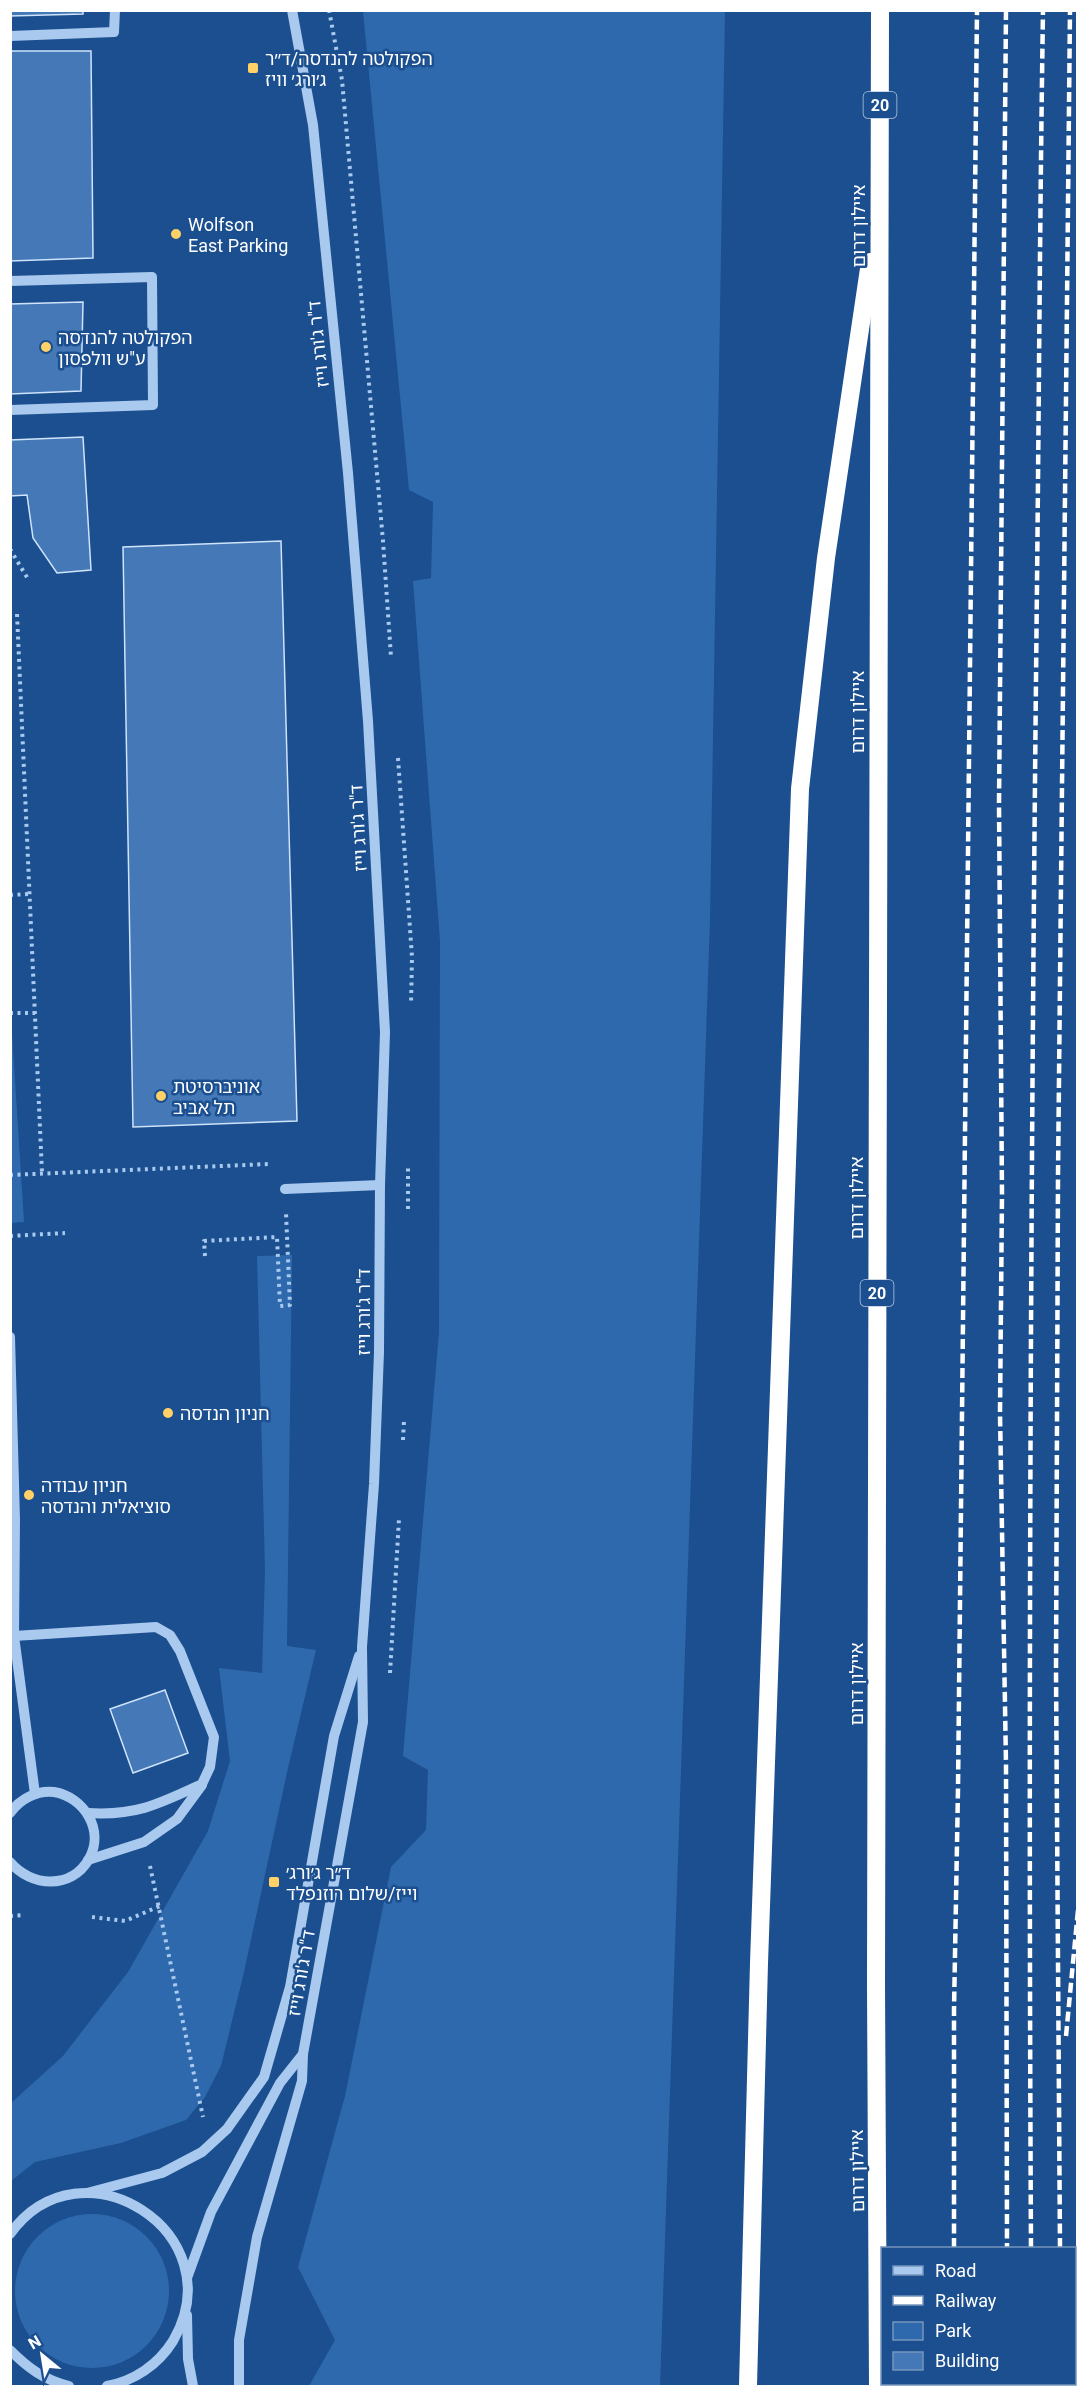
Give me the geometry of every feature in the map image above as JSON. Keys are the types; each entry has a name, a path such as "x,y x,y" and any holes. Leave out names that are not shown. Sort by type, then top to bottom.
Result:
{"highway":[{"name":"איילון דרום","path":"878,2386 876,1924 880,10"},
{"path":"748,2386 760,1951 800,789 826,558 879,200"}],"street":[{"path":"10,36 114,32 115,10"},
{"name":"ד\"ר ג'ורג וייז","path":"187,2278 211,2212 280,2083 303,2054 363,1722 362,1647 375,1484 385,1032 368,721 346,461 313,125 292,10"},
{"path":"10,281 152,277 153,405 10,410"},
{"path":"285,1189 380,1185"},
{"path":"10,1337 15,1530 14,1636 35,1794"},
{"path":"14,1636 156,1627 170,1635 180,1651 214,1737 210,1767 202,1784 177,1819 144,1842 88,1860"},
{"name":"ד\"ר ג'ורג וייז","path":"87,2193 162,2173 202,2152 227,2128 264,2077 290,1987 334,1736 362,1647"},
{"path":"88,1813 115,1815 151,1808 202,1784"},
{"path":"10,1813 22,1800 35,1794 50,1792 64,1794 78,1802 88,1813 94,1836 93,1849 88,1860 78,1872 65,1879 50,1883 28,1877 10,1862"},
{"path":"239,2386 239,2340 257,2237 302,2081 303,2054"},
{"path":"10,2234 38,2207 61,2197 87,2193 115,2197 142,2208 164,2227 179,2251 187,2278 188,2359 193,2386"},
{"path":"107,2386 123,2383 147,2370 166,2351 180,2329 187,2303"},
{"path":"10,2350 48,2384 69,2386"}],"path":[{"path":"10,549 28,579"},
{"path":"17,614 42,1173"},
{"path":"10,895 30,894"},
{"path":"10,1013 35,1013"},
{"path":"10,1175 269,1164"},
{"path":"205,1256 204,1241 277,1237 280,1306 290,1305 285,1189"},
{"path":"10,1236 65,1233"},
{"path":"144,1842 160,1905 204,2122"},
{"path":"92,1917 124,1922 160,1905"},
{"path":"10,1917 25,1915"}],"green space":[{"path":"363,11 725,11 710,919 660,2386 309,2386 335,2340 298,2267 345,2096 391,1867 426,1830 428,1770 403,1756 439,1332 440,941 413,581 431,578 433,502 409,490"},
{"path":"10,1001 24,1222 11,1223 10,1223"},
{"path":"292,1255 287,1646 316,1650 221,2066 205,2097 186,2120 121,2143 35,2162 11,2181 11,2103 63,2056 128,1972 208,1831 230,1761 219,1668 262,1673 265,1571 257,1256"},
{"path":"92,2214 121,2220 135,2227 146,2237 156,2248 163,2262 169,2291 163,2320 156,2334 146,2345 135,2355 121,2362 92,2368 63,2362 49,2355 38,2345 28,2334 21,2320 15,2291 21,2262 28,2248 38,2237 49,2227 63,2220"}],"building":[{"path":"10,10 83,10 83,14 10,16"},
{"path":"10,51 91,51 93,258 10,261"},
{"name":"הפקולטה להנדסה ע\"ש וולפסון","path":"83,302 81,391 10,394 10,304"},
{"path":"83,437 91,570 57,573 33,538 27,495 10,496 10,440"},
{"path":"281,541 297,1121 133,1127 123,547"},
{"path":"165,1690 188,1753 133,1773 110,1709"}],"railway":[{"path":"954,2247 954,2010 977,10"},
{"path":"1006,10 999,804 1002,1194 1000,1413 1006,1764 1007,2247"},
{"path":"1031,2247 1032,1208 1043,10"},
{"path":"1060,2247 1056,1672 1058,1176 1070,10"},
{"path":"1066,2036 1078,1910"},
{"path":"1076,2374 1078,2351"}],"place":[{"name":"הפקולטה להנדסה/ד״ר ג׳ורג׳ וויז","path":"253,68"},
{"name":"Wolfson East Parking","path":"176,234"},
{"name":"הפקולטה להנדסה ע\"ש וולפסון","path":"46,347"},
{"name":"אוניברסיטת תל אביב","path":"161,1096"},
{"name":"חניון הנדסה","path":"168,1413"},
{"name":"חניון עבודה סוציאלית והנדסה","path":"29,1495"},
{"name":"ד״ר ג׳ורג׳ וייז/שלום רוזנפלד","path":"274,1882"}]}
